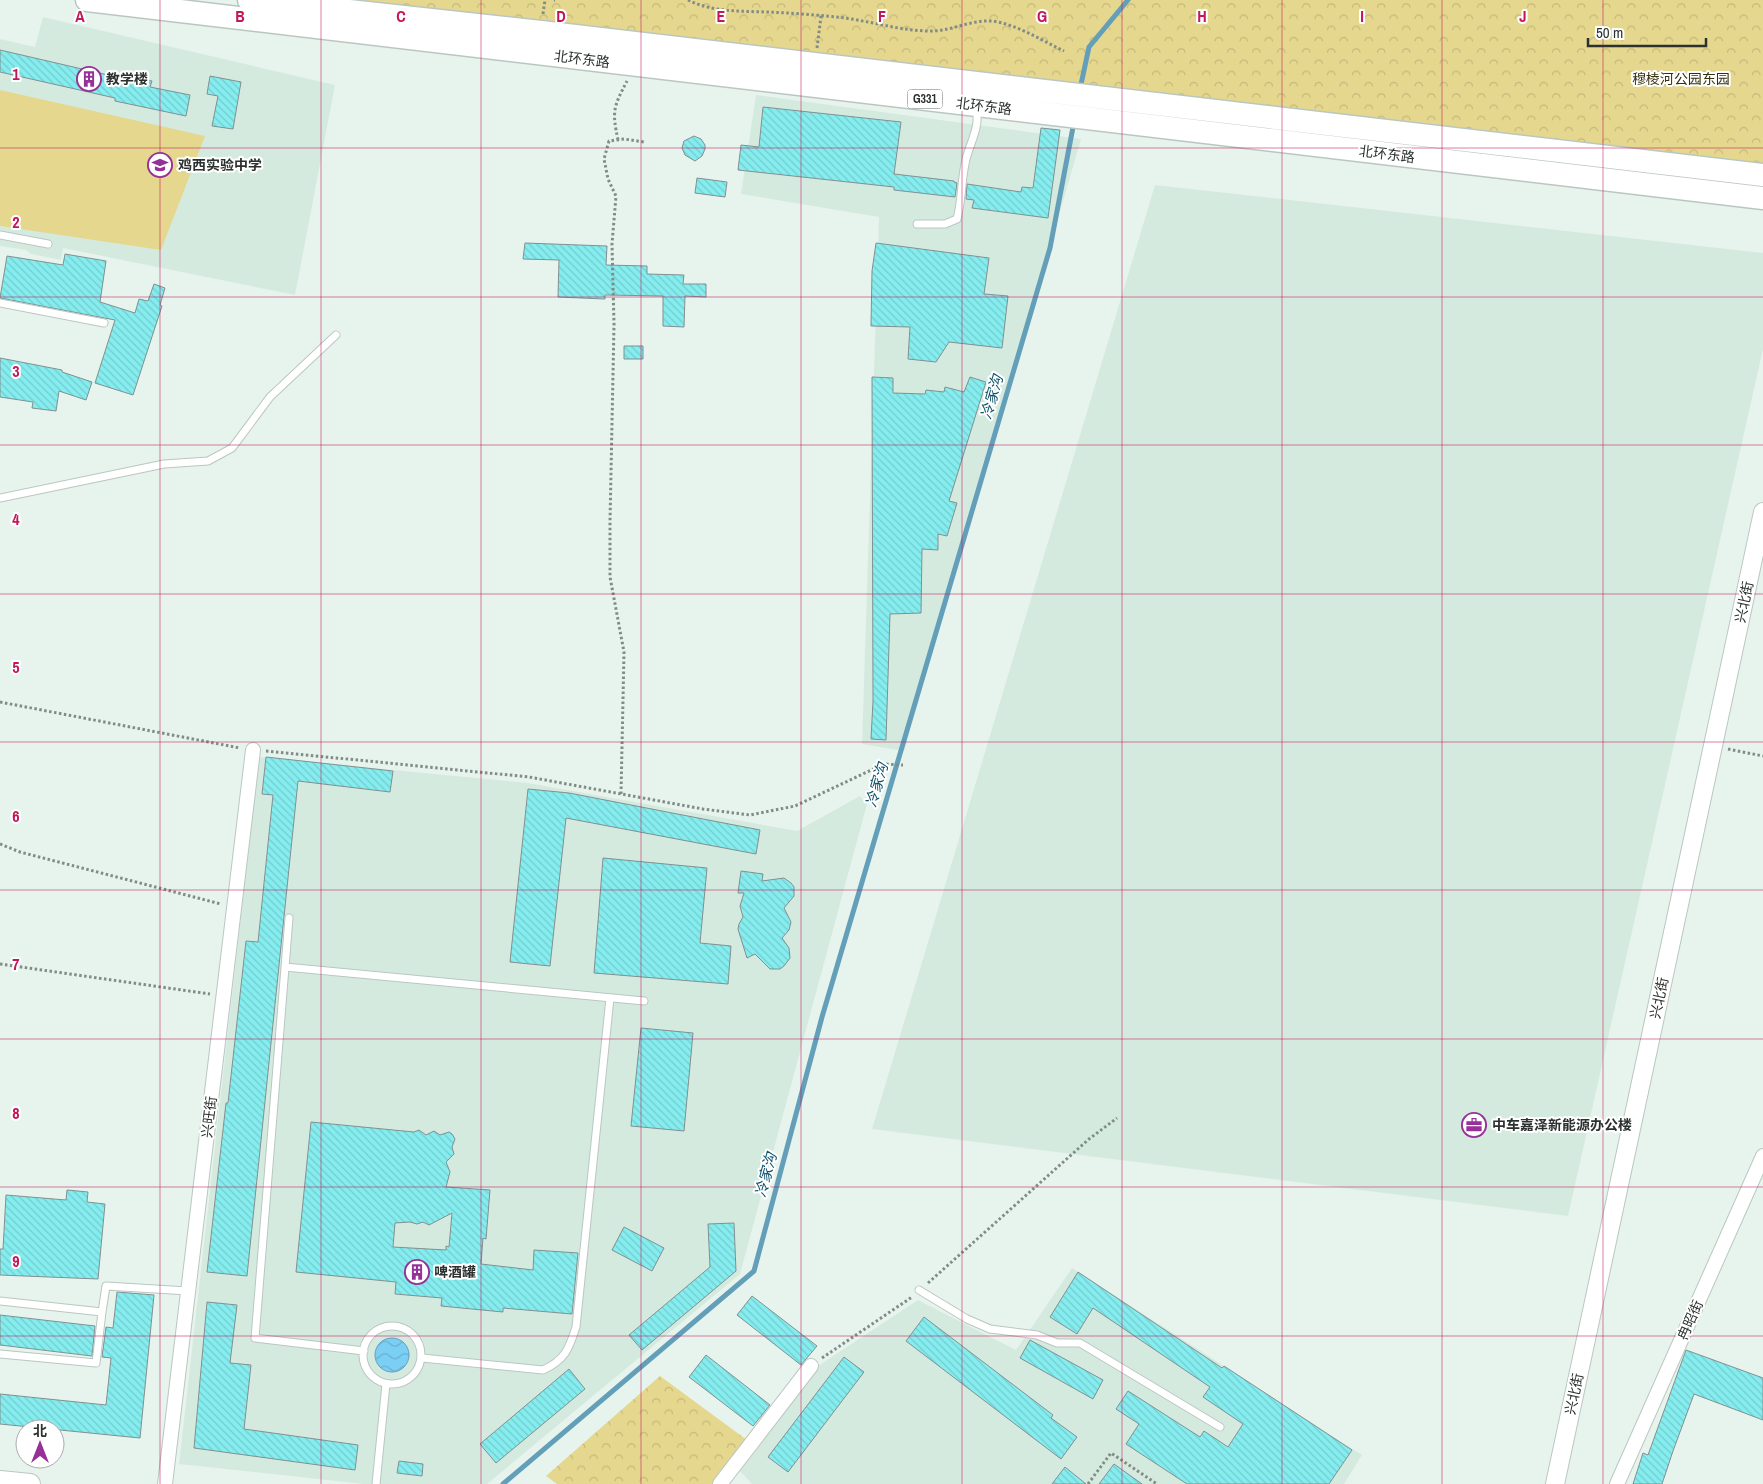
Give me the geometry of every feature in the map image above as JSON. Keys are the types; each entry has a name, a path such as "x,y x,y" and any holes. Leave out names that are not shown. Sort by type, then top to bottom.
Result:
{"highway":[{"name":"北环东路","path":"87,0 1763,198"},
{"name":"北环东路","path":"248,0 1763,175"}],"main road":[{"path":"0,1481 30,1484"}],"street":[{"name":"兴北街","path":"1555,1484 1763,512"},
{"name":"兴旺街","path":"165,1484 253,750"},
{"name":"冉昭街","path":"1617,1484 1763,1156"},
{"path":"720,1484 811,1366"}],"lane":[{"path":"917,224 945,224 957,218 962,202 965,162 975,135 978,117 975,105"},
{"path":"0,235 48,244"},
{"path":"0,303 104,323"},
{"path":"0,498 164,464 208,460 232,448 270,397 336,335"},
{"path":"289,918 255,1338 364,1351"},
{"path":"285,967 644,1001"},
{"path":"422,1358 543,1370 555,1364 569,1350 576,1327 610,998"},
{"path":"0,1354 96,1364 106,1286 188,1290"},
{"path":"919,1290 990,1329 1037,1336 1057,1343 1080,1342 1220,1428"},
{"path":"0,1301 102,1312"},
{"path":"394,1325 404,1327 412,1332 422,1349 422,1358 419,1368 413,1376 396,1384 386,1384 370,1374 365,1365 364,1351 368,1337 376,1330 384,1326 394,1325"},
{"path":"376,1484 386,1384"}],"path":[{"path":"688,0 696,4 728,11 845,18 912,31 937,31 972,22 997,22 1018,28 1064,51"},
{"path":"815,65 821,16"},
{"path":"618,140 614,118 616,103 627,80"},
{"path":"621,794 624,652 610,577 614,324 612,244 616,196 608,178 604,160 609,141 644,142"},
{"path":"0,702 253,750 529,777 703,809 750,815 795,806 884,764 903,765"},
{"path":"1713,746 1763,756"},
{"path":"0,844 20,852 234,908"},
{"path":"0,964 224,996"},
{"path":"811,1366 908,1300 1089,1139 1117,1118"},
{"path":"1088,1484 1111,1453 1157,1484"}],"shaded area":[{"name":"鸡西实验中学","path":"43,17 335,85 295,295 63,248 61,260 31,254 26,250 0,246 0,39 35,47"},
{"path":"756,95 1081,139 904,751 862,744 879,217 741,194"},
{"path":"1155,185 1763,253 1763,349 1568,1216 872,1129"},
{"path":"259,757 528,783 797,831 860,796 867,804 740,1274 487,1484 364,1484 179,1464"},
{"path":"1072,1268 1362,1455 1344,1484 752,1484 738,1469 815,1368 918,1300 1016,1350"}],"green space":[{"name":"穆棱河公园东园","path":"296,0 1763,0 1763,169"},
{"path":"0,90 205,136 161,250 0,226"},
{"path":"660,1376 747,1440 712,1484 557,1484 546,1476"}],"water":[{"path":"392,1338 404,1343 409,1355 404,1367 392,1372 380,1367 375,1355 380,1343"}],"building":[{"name":"教学楼","path":"0,50 121,78 122,74 152,81 150,87 190,95 186,116 115,101 115,98 0,72"},
{"path":"210,76 241,82 233,129 212,126 218,96 207,94"},
{"path":"763,107 901,122 894,174 954,181 957,183 955,197 894,190 894,187 738,170 741,145 759,147"},
{"path":"1041,128 1060,130 1048,218 972,208 974,200 966,199 967,184 1021,192 1022,187 1033,188"},
{"path":"694,136 701,139 705,145 702,156 695,161 685,155 682,148 684,141"},
{"path":"697,178 727,182 725,197 695,193"},
{"path":"525,243 607,246 606,265 647,266 647,274 684,275 683,284 706,284 706,297 685,296 684,327 663,326 663,296 605,295 605,299 558,297 559,260 523,259"},
{"path":"876,243 989,258 984,294 1008,296 1002,348 949,342 936,362 908,359 910,327 871,326 872,271"},
{"path":"65,254 106,261 100,302 135,313 139,299 148,301 154,284 165,288 160,305 162,306 133,395 95,383 115,320 0,298 7,256 63,265"},
{"path":"624,346 643,346 643,359 624,359"},
{"path":"0,358 62,370 62,372 92,382 86,400 59,391 56,411 32,408 33,402 0,397"},
{"path":"872,377 893,378 893,393 925,394 926,390 944,392 945,387 964,392 970,377 986,382 949,501 957,503 947,536 938,534 938,550 922,549 921,613 890,614 886,740 871,739 873,701"},
{"path":"266,757 393,771 390,792 298,781 247,1276 207,1272 246,941 258,942 273,795 262,794"},
{"path":"528,789 569,793 760,830 756,854 566,818 550,966 510,962"},
{"path":"603,858 707,868 700,943 731,946 728,984 594,973"},
{"path":"741,871 763,874 762,881 784,878 794,887 794,896 784,908 791,922 789,930 782,938 789,948 790,958 780,969 770,969 755,954 747,958 738,929 743,917 740,906 744,893 738,893"},
{"path":"641,1028 693,1033 684,1131 631,1126"},
{"path":"311,1122 414,1132 419,1130 426,1135 434,1131 440,1135 449,1132 452,1134 455,1139 452,1147 454,1154 446,1162 450,1172 446,1187 490,1190 486,1239 483,1238 481,1264 533,1270 534,1250 578,1253 572,1314 503,1308 503,1312 441,1306 442,1298 395,1294 396,1282 296,1272","holes":["452,1213 449,1247 446,1246 446,1250 393,1247 395,1223 410,1222 417,1224 423,1222 429,1225"]},
{"path":"67,1190 88,1192 87,1202 105,1204 98,1279 0,1275 0,1249 3,1249 6,1195 66,1200"},
{"path":"734,1223 736,1271 642,1350 629,1335 710,1267 708,1224"},
{"path":"624,1227 664,1248 652,1271 612,1250"},
{"path":"1078,1272 1222,1368 1224,1366 1352,1450 1329,1484 1187,1484 1126,1444 1139,1424 1116,1409 1128,1391 1200,1437 1204,1431 1228,1447 1243,1424 1203,1397 1210,1387 1093,1308 1077,1334 1050,1317"},
{"path":"117,1292 154,1295 140,1438 65,1430 65,1419 15,1419 15,1426 0,1424 0,1394 106,1405 111,1358 102,1357 106,1327 113,1328"},
{"path":"752,1296 817,1346 801,1365 737,1315"},
{"path":"207,1302 237,1305 230,1363 251,1365 244,1429 358,1445 355,1470 194,1448"},
{"path":"0,1315 95,1326 92,1356 0,1345"},
{"path":"924,1317 1053,1415 1051,1418 1077,1437 1061,1459 906,1341"},
{"path":"1030,1340 1103,1380 1093,1399 1020,1358"},
{"path":"1686,1350 1763,1378 1763,1420 1694,1394 1662,1484 1633,1484 1643,1453 1648,1455"},
{"path":"706,1355 770,1405 753,1426 689,1377"},
{"path":"844,1357 864,1372 788,1472 768,1457"},
{"path":"569,1369 585,1389 496,1463 480,1444"},
{"path":"399,1461 423,1464 422,1476 397,1473"},
{"path":"1114,1464 1142,1484 1099,1484"},
{"path":"1065,1467 1086,1484 1052,1484"}],"waterway":[{"name":"冷家沟","path":"1080,89 1089,47 1128,0"},
{"name":"冷家沟","path":"503,1484 754,1271 822,1017 1050,248 1074,122"}],"place":[{"name":"教学楼","path":"89,79"},
{"name":"鸡西实验中学","path":"160,165"},
{"name":"中车嘉泽新能源办公楼","path":"1474,1125"},
{"name":"啤酒罐","path":"417,1272"}]}
